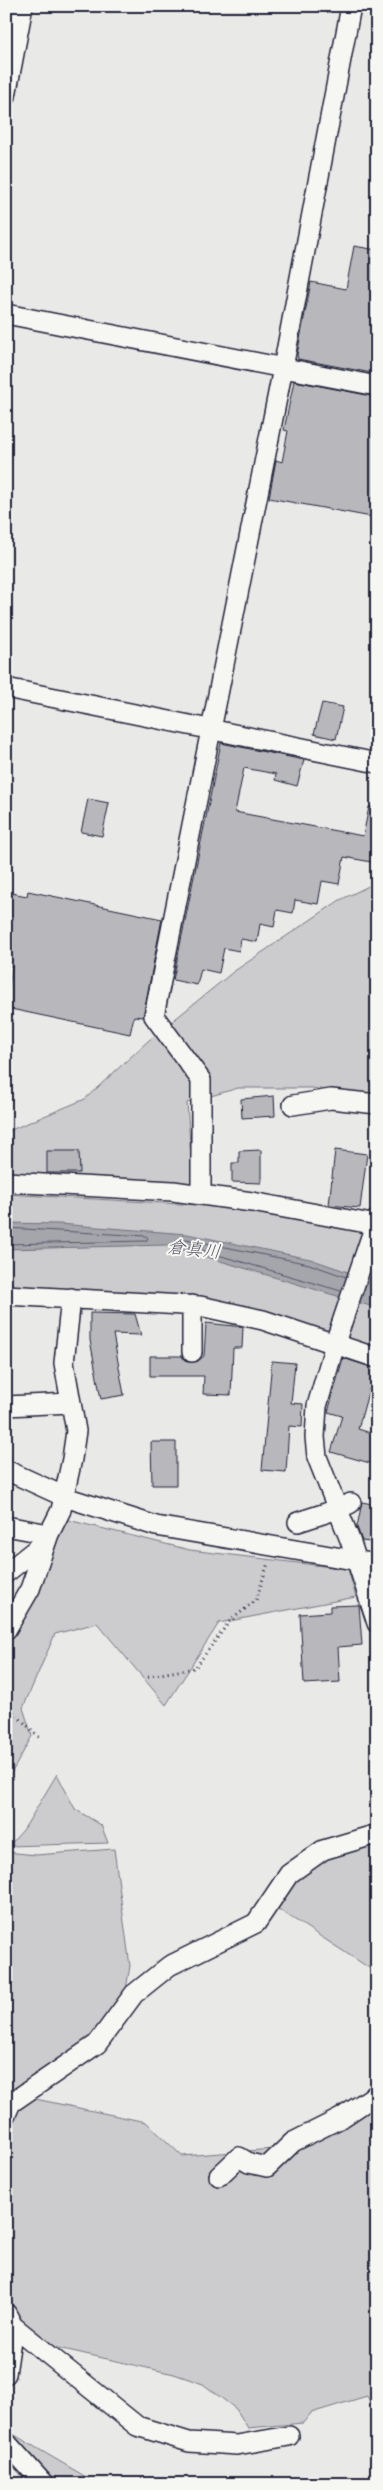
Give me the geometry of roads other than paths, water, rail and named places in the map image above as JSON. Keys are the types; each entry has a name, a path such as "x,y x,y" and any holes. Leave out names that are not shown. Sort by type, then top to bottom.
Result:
{"street":[{"path":"6,96 23,6"},
{"path":"201,1195 200,1080 154,1016 283,368 351,6"},
{"path":"6,314 377,386"},
{"path":"6,688 377,763"},
{"path":"293,1105 331,1099 377,1104"},
{"path":"6,1182 91,1186 201,1195 376,1223 317,1406 315,1437 317,1457 344,1506 356,1560 377,1623"},
{"path":"6,1295 192,1305 263,1320 337,1340 377,1358"},
{"path":"6,1630 30,1589 49,1534 65,1497 76,1431 64,1363 71,1298"},
{"path":"192,1305 192,1352"},
{"path":"6,1406 72,1403"},
{"path":"6,1470 65,1497 156,1526 377,1564"},
{"path":"298,1522 344,1506"},
{"path":"6,1526 49,1534"},
{"path":"6,1572 40,1546 49,1534"},
{"path":"6,2114 11,2103 97,2044 134,1994 169,1966 256,1923 289,1874 323,1850 377,1834"},
{"path":"219,2176 239,2156 249,2163 267,2167 293,2142 341,2118 377,2094"},
{"path":"6,2374 9,2320"},
{"path":"9,2320 137,2426 189,2442 227,2445 289,2436"},
{"path":"6,2442 44,2484"}],"water":[{"name":"倉真川","path":"6,1223 59,1224 187,1234 310,1259 377,1282 377,1308 167,1245 6,1249"}]}
